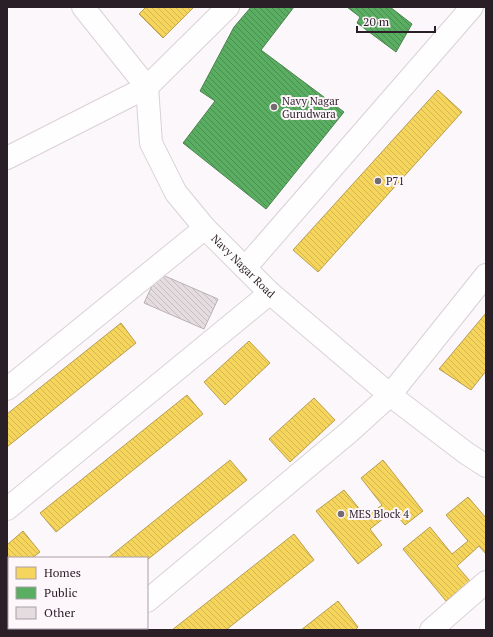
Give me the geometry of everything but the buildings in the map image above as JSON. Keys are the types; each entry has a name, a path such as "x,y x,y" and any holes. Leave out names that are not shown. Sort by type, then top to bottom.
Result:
{"street":[{"path":"83,7 147,87"},
{"path":"7,158 147,87 228,7"},
{"path":"244,268 472,7"},
{"name":"Navy Nagar Road","path":"147,87 151,143 176,193 205,228 270,293 390,395 466,453 486,466"},
{"path":"7,389 205,228"},
{"path":"148,600 342,438 390,395 486,274"},
{"path":"7,509 270,293"},
{"path":"431,630 486,582"}],"place":[{"name":"Navy Nagar Gurudwara","path":"274,107"},
{"name":"P71","path":"378,181"},
{"name":"MES Block 4","path":"341,514"}]}
